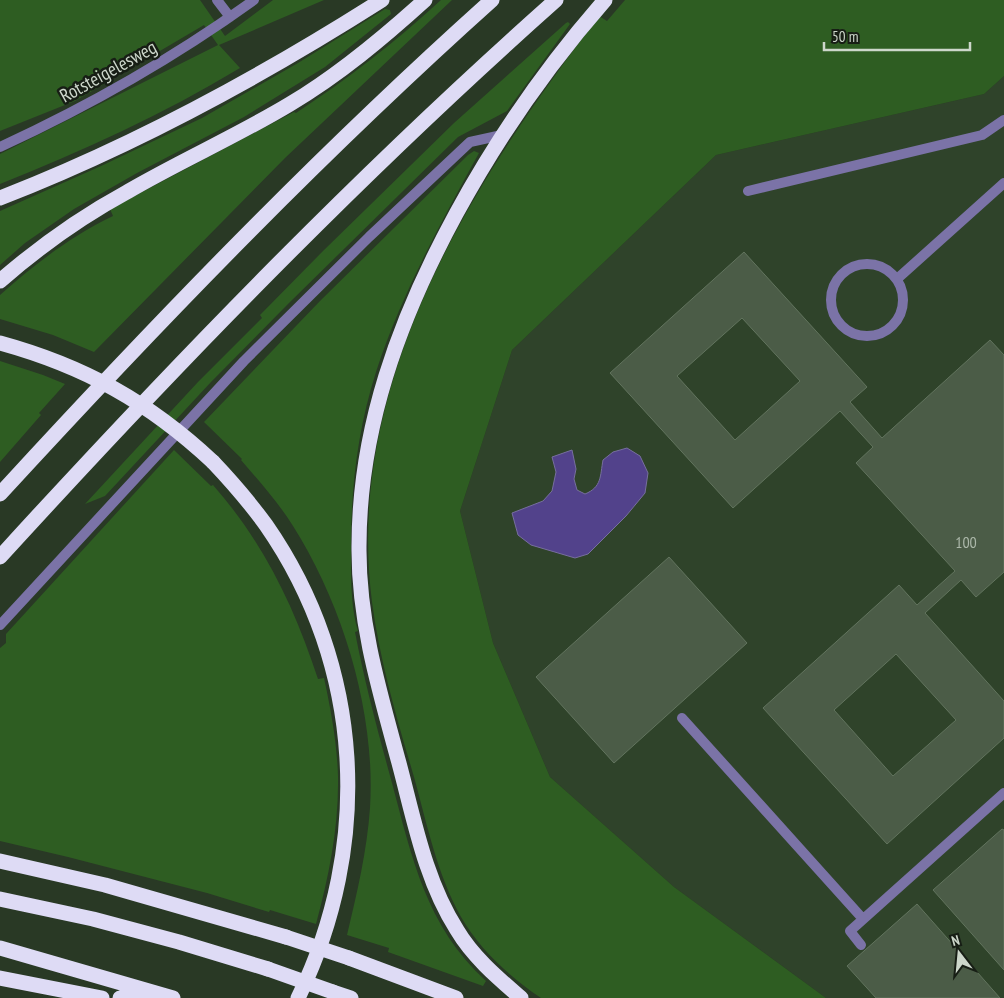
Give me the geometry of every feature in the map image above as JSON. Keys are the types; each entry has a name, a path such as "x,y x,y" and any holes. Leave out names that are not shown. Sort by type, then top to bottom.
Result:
{"highway":[{"path":"0,198 96,158 205,104 278,64 382,0"},
{"path":"0,281 43,246 94,211 128,191 260,122 321,85 373,46 425,0"},
{"path":"0,494 139,346 281,200 402,83 492,0"},
{"path":"0,557 123,424 269,272 424,121 556,0"},
{"path":"521,998 487,968 457,930 436,890 419,838 374,670 363,610 359,553 360,501 365,461 376,404 393,352 432,260 470,189 502,135 548,69 605,0"},
{"path":"0,344 32,352 86,373 155,413 213,462 251,505 293,568 307,596 322,633 344,718 348,774 345,848 336,894 321,946 298,998"},
{"path":"0,861 105,885 286,937 349,958 456,998"},
{"path":"0,899 92,919 179,942 268,969 351,998"},
{"path":"0,948 169,997"},
{"path":"0,978 102,998"},
{"path":"120,998 169,997"}],"lane":[{"path":"217,0 230,17"},
{"name":"Rotsteigelesweg","path":"0,147 47,125 124,83 187,46 254,0"},
{"path":"748,191 982,136 1004,120"},
{"path":"0,625 244,361 369,237 470,142 502,135"},
{"path":"897,280 1004,183"},
{"path":"871,264 883,268 897,280 901,287 903,300 900,314 891,327 881,333 867,336 854,333 842,326 835,316 831,304 832,291 838,279 846,270 858,265 871,264"},
{"path":"682,718 863,919"},
{"path":"861,945 850,931 1004,793"}],"shaded area":[{"path":"1004,76 1004,998 826,998 674,887 550,777 493,643 460,511 512,350 716,155 984,94","holes":["627,448 645,493 626,516 588,554 575,558 553,552 512,513 544,501 552,491 556,472 552,457 576,469 574,479 577,490 585,494 594,490 600,480 603,460 613,452"]},
{"path":"627,448 640,456 648,473 645,493 626,516 588,554 575,558 531,545 518,535 512,513 543,501 552,491 556,472 552,457 572,450 576,469 574,479 577,490 585,494 595,488 599,480 603,460 613,452"}],"green space":[{"path":"0,0 200,0 225,36 273,0 324,0 219,45 240,68 211,85 122,131 0,184 0,154 218,45 204,25 75,101 0,131"},
{"path":"441,0 452,0 285,158 94,352 53,335 0,319 0,295 54,251 83,232 113,216 110,209 294,112 296,113 371,60"},
{"path":"625,0 1004,0 1004,76 984,94 716,155 512,350 460,511 493,643 550,777 674,887 826,998 541,998 518,981 486,952 477,941 461,917 445,884 428,831 395,712 375,624 372,602 369,521 378,441 398,364 427,289 464,217 506,147 599,16 607,21"},
{"path":"385,9 390,10 391,14 325,67 244,117 137,173 74,209 25,243 0,265 0,211 202,118 298,63"},
{"path":"566,23 570,24 507,111 458,137 211,382 105,496 85,504 198,382 262,318 260,315 323,251 454,123"},
{"path":"474,151 479,153 409,288 376,372 364,414 354,479 351,565 352,600 358,631 355,632 367,689 415,864 435,914 466,960 486,981 483,986 388,952 389,948 347,935 364,856 370,808 368,735 352,661 341,625 327,590 293,526 242,459 204,422 320,301"},
{"path":"0,361 65,384 0,462"},
{"path":"174,450 211,486 213,485 248,530 276,576 288,601 318,679 324,678 335,739 338,795 332,851 316,924 207,893 0,841 0,648 6,643 6,634"}],"building":[{"path":"744,252 867,387 850,402 882,438 990,340 1004,355 1004,572 976,597 961,580 925,613 1004,701 1004,738 887,844 763,708 899,585 917,605 955,571 856,463 873,447 840,411 733,508 610,373","holes":["742,318 800,381 735,440 677,376","896,654 956,720 893,776 834,710"]},
{"path":"669,557 747,643 614,763 536,677"},
{"path":"1002,829 1004,830 1004,970 933,890"},
{"path":"917,904 1000,998 876,998 847,966"}]}
